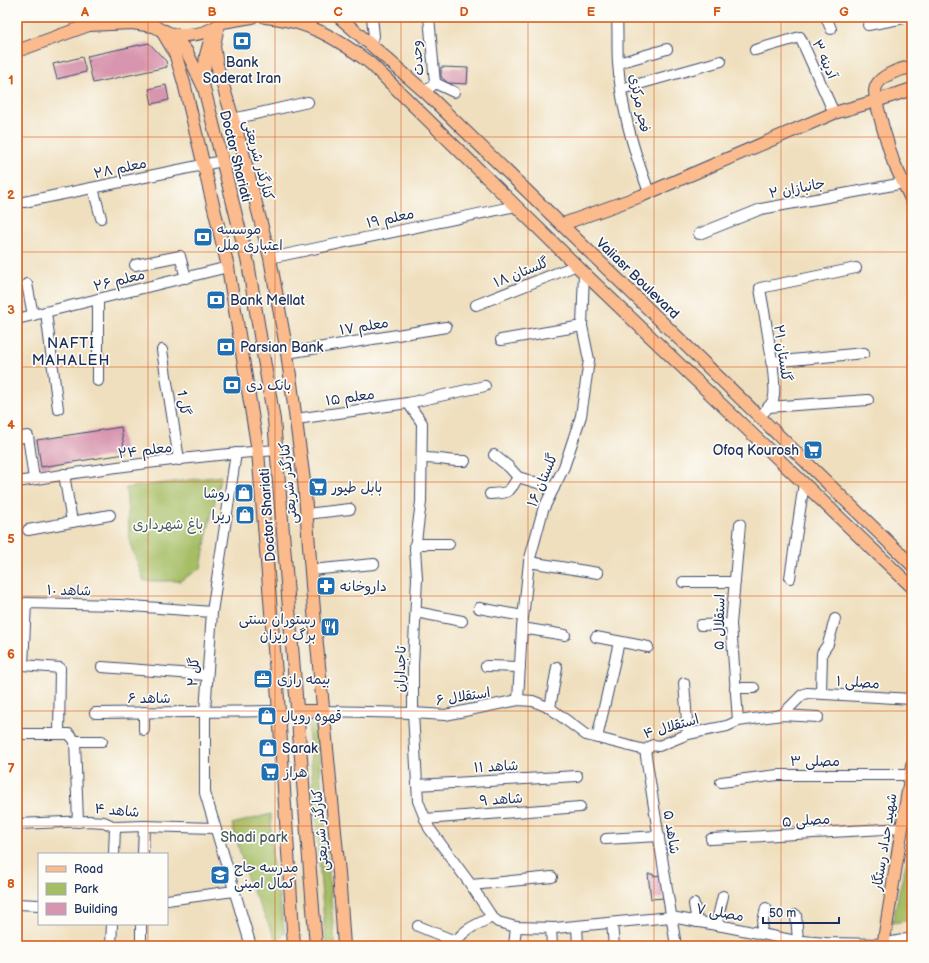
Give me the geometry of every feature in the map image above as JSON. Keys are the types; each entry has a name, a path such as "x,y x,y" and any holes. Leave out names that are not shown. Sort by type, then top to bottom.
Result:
{"main road":[{"path":"17,51 89,24 101,17"},
{"path":"144,17 178,41 187,52 204,88"},
{"path":"89,24 132,23 159,28 172,34 185,36 212,30 223,22 252,17"},
{"path":"265,17 284,19 308,26 330,35"},
{"path":"299,17 346,45 370,63 580,269 912,587"},
{"name":"Valiasr Boulevard","path":"339,17 425,92 912,565"},
{"path":"204,88 204,65 207,47 212,34 223,22"},
{"name":"کنارگذر شریعتی","path":"223,22 215,39 215,54 221,81 243,154 270,258 287,353 296,419 304,481 310,570 339,873 344,946"},
{"name":"کنارگذر شریعتی","path":"159,28 175,53 184,83 228,267 258,451 279,711 294,946"},
{"path":"912,67 894,72 883,78 876,86 875,91 883,128 894,160 912,202"},
{"name":"Doctor Shariati","path":"204,88 248,263 274,420 316,946"},
{"path":"562,224 608,209 834,113 912,89"},
{"path":"297,711 323,711"},
{"name":"شهید حداد رستگار","path":"883,945 911,771"}],"street":[{"path":"369,42 374,36 372,17"},
{"name":"وحدت","path":"425,92 435,83 429,17"},
{"path":"826,17 831,29"},
{"path":"868,25 910,17"},
{"name":"فجر مرکزی","path":"620,18 618,63 621,89 634,150 649,192"},
{"name":"آدینه ۳","path":"756,50 800,37 834,113"},
{"path":"618,63 668,49"},
{"path":"621,89 721,60"},
{"path":"435,83 454,92"},
{"path":"233,119 308,102"},
{"name":"معلم ۲۸","path":"24,202 222,161"},
{"name":"جانبازان ۲","path":"699,234 761,209 904,183"},
{"path":"93,188 101,218"},
{"name":"معلم ۱۹","path":"270,258 516,206"},
{"path":"135,265 180,256 186,278"},
{"name":"معلم ۲۶","path":"17,319 228,267"},
{"name":"گلستان ۲۱","path":"759,417 773,400 774,390 760,288 856,268"},
{"name":"گلستان ۱۸","path":"476,305 580,269"},
{"name":"گلستان ۱۶","path":"518,700 522,628 529,562 543,510 564,467 581,416 589,360 582,326 580,269"},
{"path":"27,284 33,315"},
{"path":"98,299 98,381"},
{"path":"46,312 58,409"},
{"path":"501,340 582,326"},
{"name":"معلم ۱۷","path":"287,353 446,327"},
{"name":"گل 1","path":"162,350 179,460"},
{"path":"771,362 864,353"},
{"name":"معلم ۱۵","path":"296,419 408,403 485,386"},
{"path":"768,407 868,400"},
{"name":"تاجداران","path":"408,403 422,423 421,502 415,544 416,612 413,666 413,713 418,801 429,828 471,884 492,918"},
{"path":"17,438 28,436 34,479"},
{"name":"معلم ۲۴","path":"17,482 64,474 236,453 277,450"},
{"name":"گل ۲","path":"236,453 212,612 206,676 205,793 250,946"},
{"path":"494,455 509,467 518,477 554,488"},
{"path":"422,458 432,457 456,462 465,460"},
{"path":"64,474 72,522"},
{"path":"490,494 506,493 512,489 518,477"},
{"path":"790,578 804,483"},
{"path":"306,514 350,509"},
{"path":"28,530 110,515"},
{"name":"استقلال ۵","path":"738,721 730,624 740,524"},
{"path":"415,544 449,544"},
{"path":"529,562 598,573"},
{"path":"310,570 374,564"},
{"path":"683,582 735,582"},
{"name":"شاهد ۱۰","path":"68,736 60,668 23,665 21,629 26,603 119,604 212,612"},
{"path":"479,608 523,616"},
{"path":"416,612 462,621"},
{"path":"821,693 822,653 828,644 835,619"},
{"path":"701,625 730,624"},
{"path":"522,628 565,635"},
{"path":"596,637 648,647"},
{"path":"597,738 619,642"},
{"path":"486,666 520,667"},
{"path":"102,667 206,676"},
{"path":"550,708 557,667"},
{"path":"684,683 688,734"},
{"path":"735,688 754,688"},
{"name":"مصلی ۱","path":"782,715 802,695 807,693 912,699"},
{"name":"استقلال ۶","path":"323,711 445,715 518,700"},
{"name":"استقلال ۴","path":"518,700 533,701 550,708 586,735 645,750 653,745 659,746 688,734 727,726 738,721 782,715 818,717"},
{"name":"شاهد ۶","path":"94,713 279,711"},
{"path":"144,712 144,730"},
{"path":"17,734 68,736 102,741"},
{"path":"68,736 78,822"},
{"name":"شاهد ۵","path":"645,750 676,946"},
{"name":"مصلی ۳","path":"721,782 778,775 911,771"},
{"name":"شاهد ۱۱","path":"416,785 577,776"},
{"path":"907,797 912,814"},
{"name":"شاهد ۹","path":"425,819 580,807"},
{"name":"شاهد ۴","path":"17,824 104,822 115,827 144,826 215,828"},
{"path":"143,853 144,826"},
{"path":"114,853 115,827"},
{"name":"مصلی ۵","path":"711,840 902,828"},
{"path":"606,840 658,836"},
{"path":"471,884 552,877"},
{"path":"168,900 234,891"},
{"path":"716,925 723,896"},
{"path":"17,904 38,904"},
{"path":"694,904 697,922"},
{"path":"760,934 766,908"},
{"path":"796,915 798,941"},
{"name":"مصلی ۷","path":"492,918 498,922 516,927 551,928 671,917 798,941 883,945 912,938"},
{"path":"418,926 456,944 467,930 492,918"},
{"path":"612,923 614,946"},
{"path":"111,946 112,925"},
{"path":"141,925 141,946"},
{"path":"578,926 578,946"},
{"path":"514,946 516,927"},
{"path":"551,928 552,946"}],"green space":[{"name":"باغ شهرداری","path":"221,476 208,529 201,568 180,581 144,581 130,544 126,488"},
{"path":"315,712 335,946 326,946 307,713"},
{"name":"Shadi park","path":"271,814 272,857 285,934 276,940 248,881 232,824"},
{"path":"912,837 912,920 892,923"}],"building":[{"path":"149,43 166,61 167,67 93,83 87,56"},
{"path":"82,57 86,72 57,79 53,64"},
{"path":"441,67 468,68 467,84 448,83 441,77"},
{"path":"166,85 169,100 152,104 149,89"},
{"path":"121,427 125,454 41,467 37,440"},
{"path":"648,874 653,874 653,876 661,875 664,898 651,899"}],"place":[{"name":"Bank Saderat Iran","path":"242,41"},
{"name":"موسسه اعتباری ملل","path":"203,237"},
{"name":"Bank Mellat","path":"216,300"},
{"name":"Parsian Bank","path":"226,347"},
{"name":"بانک دی","path":"232,385"},
{"name":"Ofoq Kourosh","path":"813,450"},
{"name":"بابل طیور","path":"318,487"},
{"name":"روشا","path":"244,493"},
{"name":"ریرا","path":"245,515"},
{"name":"داروخانه","path":"326,586"},
{"name":"رستوران سنتی برگ ریزان","path":"330,627"},
{"name":"بیمه رازی","path":"263,679"},
{"name":"قهوه رویال","path":"267,716"},
{"name":"Sarak","path":"268,748"},
{"name":"هراز","path":"270,772"},
{"name":"مدرسه حاج کمال امینی","path":"220,875"}],"district":[{"name":"NAFTI MAHALEH","path":"71,352"}]}
